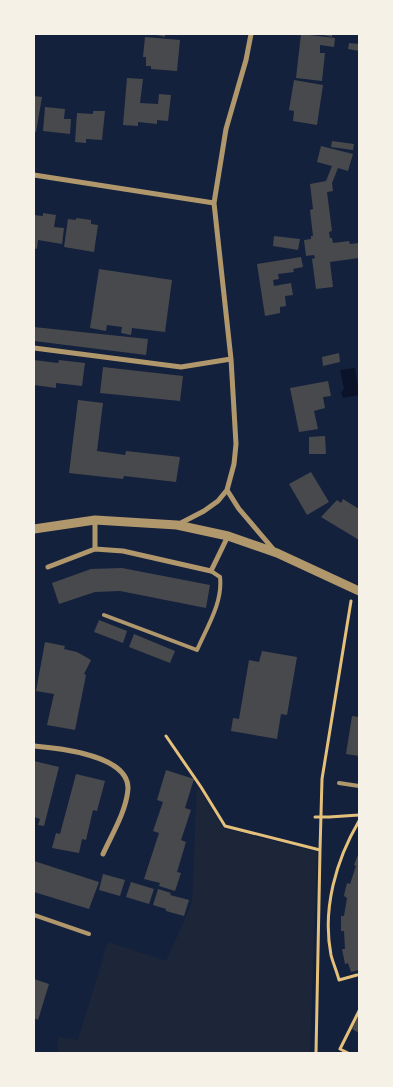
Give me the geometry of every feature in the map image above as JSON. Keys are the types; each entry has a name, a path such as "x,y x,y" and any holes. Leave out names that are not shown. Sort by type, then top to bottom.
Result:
{"street":[{"path":"177,525 218,501 227,490 234,464 236,444 231,359 214,202 226,129 246,60 251,34"},
{"path":"34,175 214,202"},
{"path":"34,348 181,367 231,359"},
{"path":"227,490 239,510 276,553"},
{"path":"94,520 95,550"},
{"path":"34,528 94,520 177,525 228,536 276,553 356,590"},
{"path":"48,566 95,550 123,550 212,571 228,536"},
{"path":"34,746 74,750 101,759 116,767 125,777 128,788 125,805 103,854"}],"lane":[{"path":"104,615 197,650 216,608 222,588 220,577 212,571"},
{"path":"339,783 359,786"},
{"path":"34,915 88,934"}],"path":[{"path":"316,1053 322,779 356,590"},
{"path":"166,736 225,826 320,850"},
{"path":"314,817 359,815"},
{"path":"359,821 340,860 333,886 328,929 331,955 340,980 358,974 359,980"},
{"path":"348,1053 340,1049 359,1011"}],"shaded area":[{"path":"355,368 359,395 343,398 341,393 344,389 340,370"},
{"path":"197,785 223,828 317,852 310,1053 58,1053 58,1037 78,1040 108,942 166,961 192,903"}],"building":[{"path":"152,34 165,34 165,37"},
{"path":"301,34 335,38 334,47 320,45 320,53 325,53 322,81 296,78"},
{"path":"319,34 332,34 332,37"},
{"path":"145,37 180,40 177,71 151,69 151,66 146,66 146,57 143,57"},
{"path":"349,43 359,44 359,51 348,49"},
{"path":"127,78 143,79 140,103 158,104 159,94 171,95 168,121 157,120 157,124 138,122 138,126 123,125"},
{"path":"294,80 323,85 317,125 293,121 294,111 289,110"},
{"path":"34,96 42,97 36,132 34,132"},
{"path":"45,107 65,109 64,119 71,119 70,134 43,131"},
{"path":"93,111 105,111 102,140 86,139 86,143 75,142 77,113 93,114"},
{"path":"332,141 354,144 353,150 331,147"},
{"path":"321,146 353,154 348,171 338,168 332,183 333,191 327,192 332,231 329,232 333,243 349,241 350,244 359,243 359,258 330,262 333,287 316,289 312,259 315,258 314,255 306,256 304,240 311,239 311,236 313,236 310,210 313,209 310,184 326,181 332,166 317,162"},
{"path":"43,213 56,215 54,227 64,228 62,244 38,240 37,249 34,248 34,215 43,216"},
{"path":"76,218 91,220 91,224 98,225 94,252 64,247 68,219 76,220"},
{"path":"274,236 300,239 298,250 273,246"},
{"path":"301,257 303,267 293,269 294,272 278,274 279,279 273,280 274,286 291,283 293,295 285,296 286,306 280,307 280,313 265,316 257,264"},
{"path":"99,269 172,280 165,332 132,328 131,335 121,333 122,327 107,325 106,331 90,328"},
{"path":"34,327 148,339 146,355 34,341"},
{"path":"339,353 340,362 323,366 322,357"},
{"path":"34,360 58,363 59,360 85,363 82,386 56,383 56,388 34,385"},
{"path":"103,367 183,376 180,401 100,393"},
{"path":"328,381 331,396 323,397 325,408 314,411 318,429 299,432 290,388"},
{"path":"78,400 103,403 97,451 125,455 126,451 180,457 176,482 124,476 123,479 69,473"},
{"path":"325,436 326,454 309,454 309,437"},
{"path":"311,472 329,502 307,515 289,484"},
{"path":"343,499 359,509 359,540 321,517 337,500 341,503"},
{"path":"122,568 210,585 206,608 120,591 95,592 59,604 52,583 91,569"},
{"path":"99,620 127,631 123,643 94,632"},
{"path":"134,634 175,651 170,663 129,647"},
{"path":"45,642 65,646 64,649 77,652 91,660 84,674 86,675 75,730 47,725 54,694 36,691"},
{"path":"262,651 297,657 287,715 281,714 277,739 231,731 233,718 239,719 249,660 259,662"},
{"path":"352,716 359,717 359,756 346,754"},
{"path":"34,761 59,767 44,826 38,825 40,819 34,817"},
{"path":"166,770 194,779 185,808 191,810 181,840 186,842 177,872 181,873 175,891 159,886 160,883 144,879 159,833 153,831 163,802 157,800"},
{"path":"76,774 105,781 97,811 93,810 86,840 82,839 79,853 52,848 56,833 60,834"},
{"path":"359,852 359,970 351,972 348,963 345,964 342,949 345,949 344,931 341,931 341,916 344,916 347,898 344,896 347,883 350,884"},
{"path":"34,861 99,882 89,909 34,892"},
{"path":"103,874 125,880 120,896 99,890"},
{"path":"131,882 154,889 149,904 126,897"},
{"path":"158,889 171,893 170,895 189,900 184,916 153,905"},
{"path":"34,979 49,984 38,1020 34,1018"},
{"path":"359,1015 359,1033 352,1029"}]}
